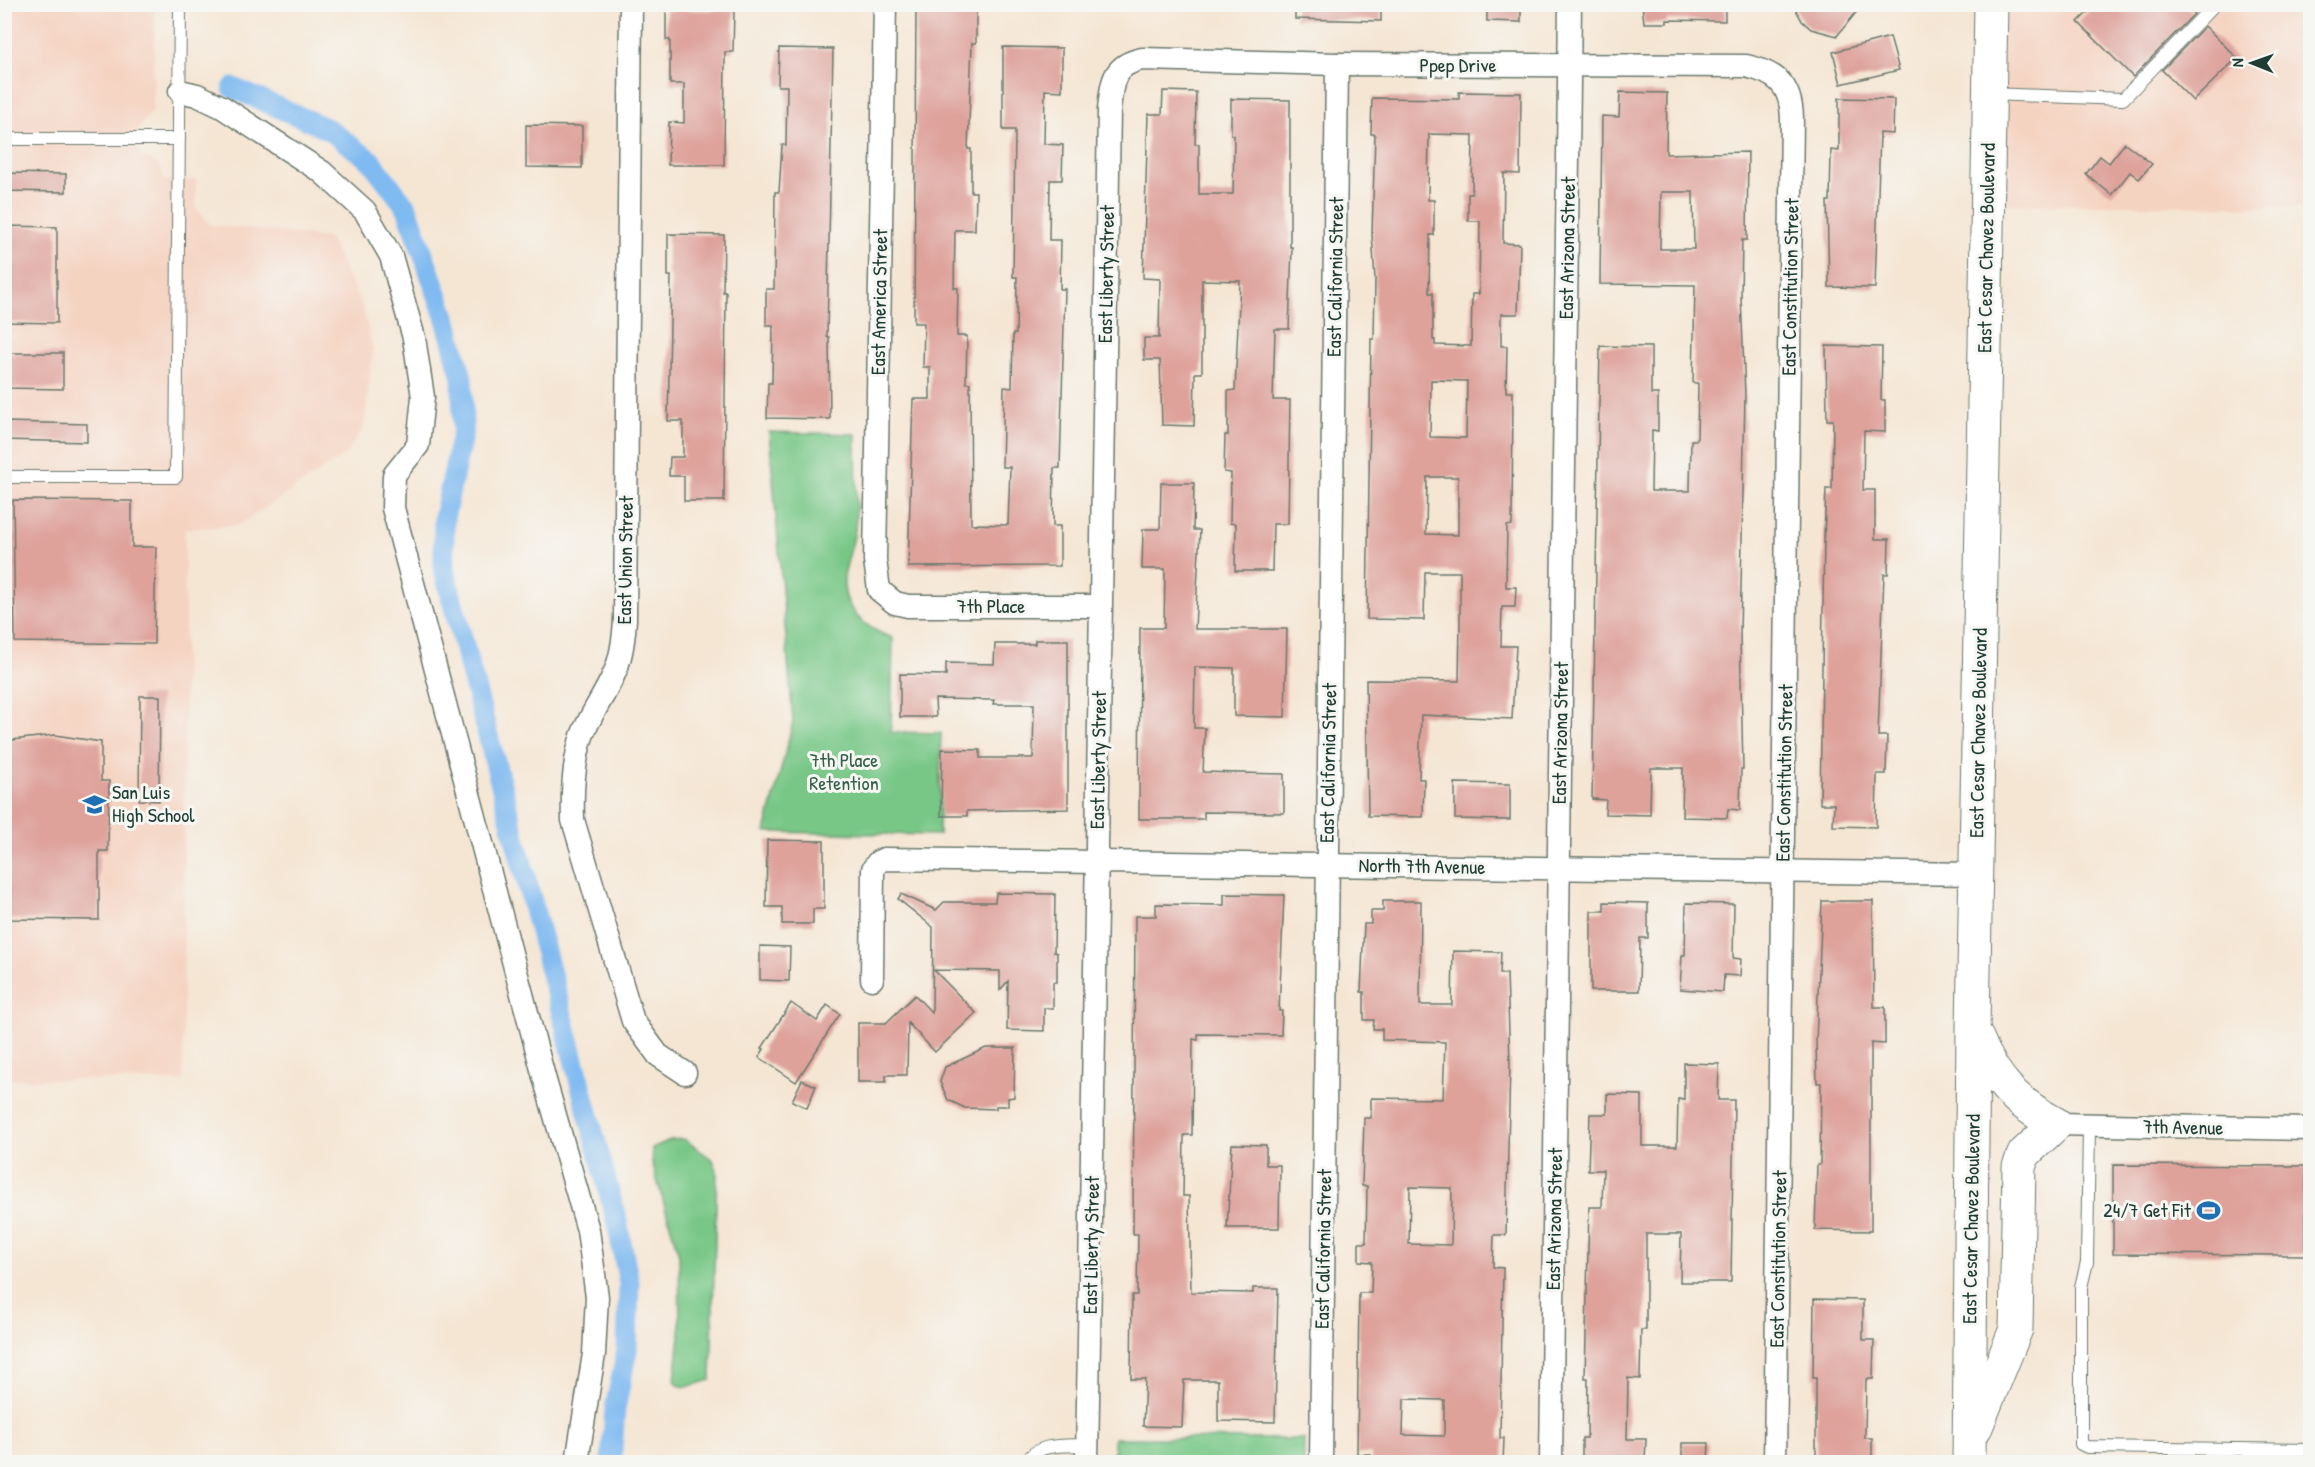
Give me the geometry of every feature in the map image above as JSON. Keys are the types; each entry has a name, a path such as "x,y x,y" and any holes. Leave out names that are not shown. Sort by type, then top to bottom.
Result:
{"highway":[{"name":"East Cesar Chavez Boulevard","path":"1969,1453 1973,1029 1991,4"},
{"path":"1969,1453 2016,1329 2019,1167 2024,1154 2056,1124 2031,1109 1997,1079 1973,1029"}],"street":[{"name":"East Union Street","path":"631,4 623,648 615,672 583,735 575,761 572,794 573,819 633,1021 658,1055 685,1073"},
{"name":"East America Street","path":"885,4 875,560 879,590 885,597"},
{"name":"East Arizona Street","path":"1551,1462 1570,4"},
{"name":"Ppep Drive","path":"1127,62 1142,59 1337,64 1746,66 1768,71 1784,86"},
{"name":"East Liberty Street","path":"1087,1454 1109,110 1112,80 1127,62"},
{"name":"East California Street","path":"1321,1462 1337,64"},
{"name":"East Constitution Street","path":"1775,1462 1792,118 1792,105 1784,86"},
{"path":"180,91 197,95 222,107 322,172 365,211 391,256 414,338 423,397 418,445 394,475 393,508 544,1077 588,1230 597,1297 594,1354 577,1462"},
{"name":"7th Place","path":"885,597 908,606 1100,606"},
{"name":"North 7th Avenue","path":"872,979 873,869 878,862 884,860 1976,874"},
{"name":"7th Avenue","path":"2056,1124 2310,1129"}],"lane":[{"path":"4,477 176,477 180,4"},
{"path":"1989,94 2122,99 2215,4"},
{"path":"4,139 179,140"},
{"path":"2089,1126 2087,1262 2081,1287 2081,1444 2087,1447 2310,1450"},
{"path":"1026,1462 1031,1454 1042,1448 1087,1454"}],"shaded area":[{"name":"San Luis High School","path":"5,5 150,5 155,7 153,111 139,126 140,156 154,161 161,168 164,180 196,180 196,209 211,225 329,238 362,305 373,349 364,427 345,455 239,525 185,529 183,1081 5,1079"},
{"path":"1992,5 2310,5 2310,207 1989,204"}],"green space":[{"name":"7th Place Retention","path":"769,432 856,434 856,518 844,580 847,601 865,624 893,638 891,732 941,733 939,835 765,832 793,722"},
{"path":"684,1139 713,1160 717,1170 711,1380 686,1387 678,1385 675,1380 680,1335 679,1255 652,1163 652,1148 670,1140"},
{"path":"1114,1438 1304,1439 1304,1462 1114,1462"}],"building":[{"path":"916,4 976,4 976,43 972,43 968,149 971,149 971,192 976,192 975,230 955,230 954,288 958,288 957,336 967,336 966,383 970,383 971,524 1008,525 1010,467 1002,467 1004,387 1012,388 1017,277 1013,277 1015,130 1003,130 1003,47 1062,48 1062,91 1045,90 1044,144 1063,145 1062,180 1050,180 1049,240 1061,240 1060,289 1065,289 1060,468 1054,468 1053,526 1060,526 1060,566 908,567 913,399 930,399 930,367 923,367 924,323 914,323"},
{"path":"1295,4 1381,4 1381,21 1295,19"},
{"path":"1487,4 1521,4 1521,22 1487,21"},
{"path":"1642,4 1725,4 1725,21 1667,20 1667,23 1644,23"},
{"path":"1793,4 1863,4 1837,36 1811,29 1802,21"},
{"path":"2096,4 2185,4 2194,14 2133,77 2078,22"},
{"path":"666,10 734,10 733,52 725,52 724,165 668,165 669,122 684,123 684,84 670,84 670,40 666,40"},
{"path":"2205,26 2237,58 2193,101 2162,70"},
{"path":"1890,37 1899,70 1841,84 1833,52"},
{"path":"779,48 833,49 827,337 829,337 830,419 767,418 768,383 772,383 773,325 766,325 766,289 774,289 775,192 779,192 782,145 786,145 787,86 778,86"},
{"path":"1163,91 1196,92 1195,144 1199,144 1199,194 1233,194 1234,135 1231,135 1231,99 1290,100 1290,247 1292,247 1289,329 1275,329 1273,400 1290,400 1288,524 1273,524 1272,571 1235,571 1236,524 1230,523 1231,473 1224,472 1225,435 1228,435 1228,391 1235,390 1240,281 1202,280 1202,373 1195,373 1194,426 1162,425 1160,360 1144,360 1144,338 1159,338 1160,279 1143,278 1148,114 1162,114"},
{"path":"1459,92 1521,93 1520,174 1504,173 1503,243 1520,244 1518,314 1501,314 1501,346 1507,346 1506,392 1513,392 1512,525 1507,526 1506,587 1516,587 1515,607 1502,607 1501,646 1516,646 1512,719 1421,715 1419,779 1424,779 1423,817 1368,816 1366,680 1459,681 1460,621 1460,572 1425,572 1424,620 1367,619 1371,339 1374,339 1375,279 1372,234 1375,134 1371,134 1372,98 1459,99","holes":["1429,134 1473,135 1472,194 1468,194 1468,221 1480,221 1479,294 1472,294 1471,346 1435,345 1435,340 1433,340 1433,293 1429,293 1430,235 1434,235 1434,200 1428,200","1431,380 1467,381 1466,438 1430,437","1427,477 1458,477 1458,535 1426,534"]},
{"path":"1620,92 1667,93 1666,154 1748,152 1747,240 1742,240 1741,297 1745,395 1740,635 1743,769 1741,769 1740,810 1728,809 1727,818 1682,817 1683,768 1651,768 1650,815 1605,814 1606,800 1592,799 1600,346 1651,347 1651,394 1658,394 1658,431 1652,430 1651,491 1690,491 1691,440 1697,440 1698,383 1693,383 1695,285 1600,284 1602,116 1619,117","holes":["1661,192 1693,192 1694,249 1660,249"]},
{"path":"1839,98 1894,99 1893,134 1880,133 1875,288 1829,287 1827,201 1830,201 1831,150 1839,151"},
{"path":"526,125 582,126 582,168 526,167"},
{"path":"2125,143 2152,164 2139,179 2130,172 2112,195 2086,174 2100,156 2109,163"},
{"path":"4,173 66,174 66,192 4,191"},
{"path":"4,226 57,227 57,323 4,322"},
{"path":"668,234 724,235 723,292 726,292 724,501 684,501 684,476 669,476 670,457 683,457 683,421 668,421 671,276 668,276"},
{"path":"1826,346 1882,347 1881,400 1885,400 1885,432 1864,431 1863,490 1875,490 1875,539 1889,539 1888,574 1884,574 1878,736 1887,736 1886,774 1877,774 1876,827 1833,826 1834,804 1820,804 1824,538 1826,489 1832,489 1833,420 1827,420"},
{"path":"4,353 63,353 63,389 4,388"},
{"path":"4,422 87,424 87,442 4,440"},
{"path":"1161,483 1194,483 1193,530 1200,530 1195,629 1287,629 1285,717 1234,716 1234,668 1195,667 1194,728 1205,728 1203,772 1284,774 1284,813 1204,812 1204,819 1139,819 1140,628 1164,628 1165,569 1142,569 1143,529 1160,529"},
{"path":"13,500 132,501 132,547 156,547 154,644 15,642"},
{"path":"1035,640 1068,640 1068,809 967,811 967,816 941,816 942,749 980,750 980,758 1033,758 1034,704 993,704 994,700 935,699 936,717 900,717 900,674 946,675 946,663 994,664 995,644 1035,644"},
{"path":"140,696 160,696 159,801 139,800"},
{"path":"55,735 101,742 101,781 109,781 108,851 99,851 99,920 4,919 4,741"},
{"path":"1455,783 1510,784 1510,820 1455,819"},
{"path":"767,840 824,841 824,909 813,909 813,924 782,924 782,907 766,907"},
{"path":"996,893 1055,894 1054,952 1057,953 1057,982 1053,982 1053,1008 1044,1008 1044,1031 1007,1030 1008,981 1000,990 1000,971 934,970 976,1013 935,1052 908,1023 907,1075 886,1075 886,1082 858,1082 858,1023 886,1023 915,995 932,1013 933,927 898,899 901,894 936,910 944,902 995,902"},
{"path":"1224,894 1284,895 1279,1011 1282,1011 1281,1035 1198,1034 1198,1040 1193,1039 1192,1135 1184,1135 1183,1196 1189,1196 1191,1292 1253,1293 1253,1288 1278,1288 1275,1422 1218,1421 1218,1380 1184,1380 1182,1427 1143,1426 1145,1379 1131,1379 1132,1295 1137,1295 1138,1234 1133,1234 1135,916 1156,916 1156,904 1224,905"},
{"path":"1383,901 1421,901 1420,1005 1452,1005 1453,951 1501,952 1500,974 1507,974 1510,1063 1506,1235 1494,1235 1493,1267 1503,1268 1500,1438 1504,1438 1503,1462 1371,1462 1371,1454 1357,1454 1359,1293 1371,1293 1372,1262 1359,1261 1359,1243 1366,1243 1367,1186 1362,1186 1364,1118 1371,1118 1371,1098 1443,1099 1445,1042 1382,1040 1382,1029 1373,1029 1374,1020 1364,1020 1364,992 1361,992 1364,924 1371,924 1371,911 1383,911","holes":["1410,1187 1452,1188 1451,1245 1409,1244","1404,1399 1444,1400 1444,1436 1403,1435"]},
{"path":"1822,901 1873,901 1874,1007 1885,1007 1885,1044 1871,1043 1871,1231 1815,1230 1817,1165 1820,1165 1821,1083 1817,1083 1816,1042"},
{"path":"1604,902 1648,903 1648,938 1640,938 1639,991 1591,991 1591,911 1604,911"},
{"path":"1686,903 1734,904 1733,958 1741,959 1740,976 1724,975 1723,992 1680,989 1682,955 1685,955"},
{"path":"760,946 790,947 789,981 760,980"},
{"path":"791,1003 817,1021 827,1005 840,1014 796,1082 759,1057 764,1049 762,1048"},
{"path":"986,1048 1015,1048 1014,1097 1008,1098 1008,1106 996,1106 996,1109 965,1108 948,1100 940,1082 945,1067"},
{"path":"1684,1063 1719,1064 1718,1100 1734,1100 1731,1282 1680,1282 1681,1234 1646,1234 1646,1330 1641,1330 1640,1379 1628,1378 1627,1439 1646,1439 1645,1462 1582,1462 1582,1438 1587,1438 1588,1378 1585,1378 1589,1207 1602,1207 1603,1170 1588,1170 1590,1114 1607,1114 1607,1094 1642,1095 1642,1146 1677,1146 1678,1099 1684,1100"},
{"path":"802,1080 816,1086 807,1108 792,1101"},
{"path":"1232,1144 1266,1145 1266,1165 1280,1165 1279,1228 1227,1228"},
{"name":"24/7 Get Fit","path":"2113,1165 2306,1166 2306,1255 2113,1254"},
{"path":"1814,1299 1863,1300 1863,1340 1874,1340 1873,1379 1866,1379 1865,1438 1872,1438 1872,1462 1816,1462 1816,1378 1813,1378"},
{"path":"1682,1443 1709,1443 1708,1462 1682,1462"}],"waterway":[{"path":"233,88 328,129 371,161 407,208 447,322 462,378 463,430 444,518 444,570 617,1222 629,1283 627,1350 615,1409 611,1462"}],"place":[{"name":"San Luis High School","path":"94,804"},
{"name":"24/7 Get Fit","path":"2209,1210"}]}
